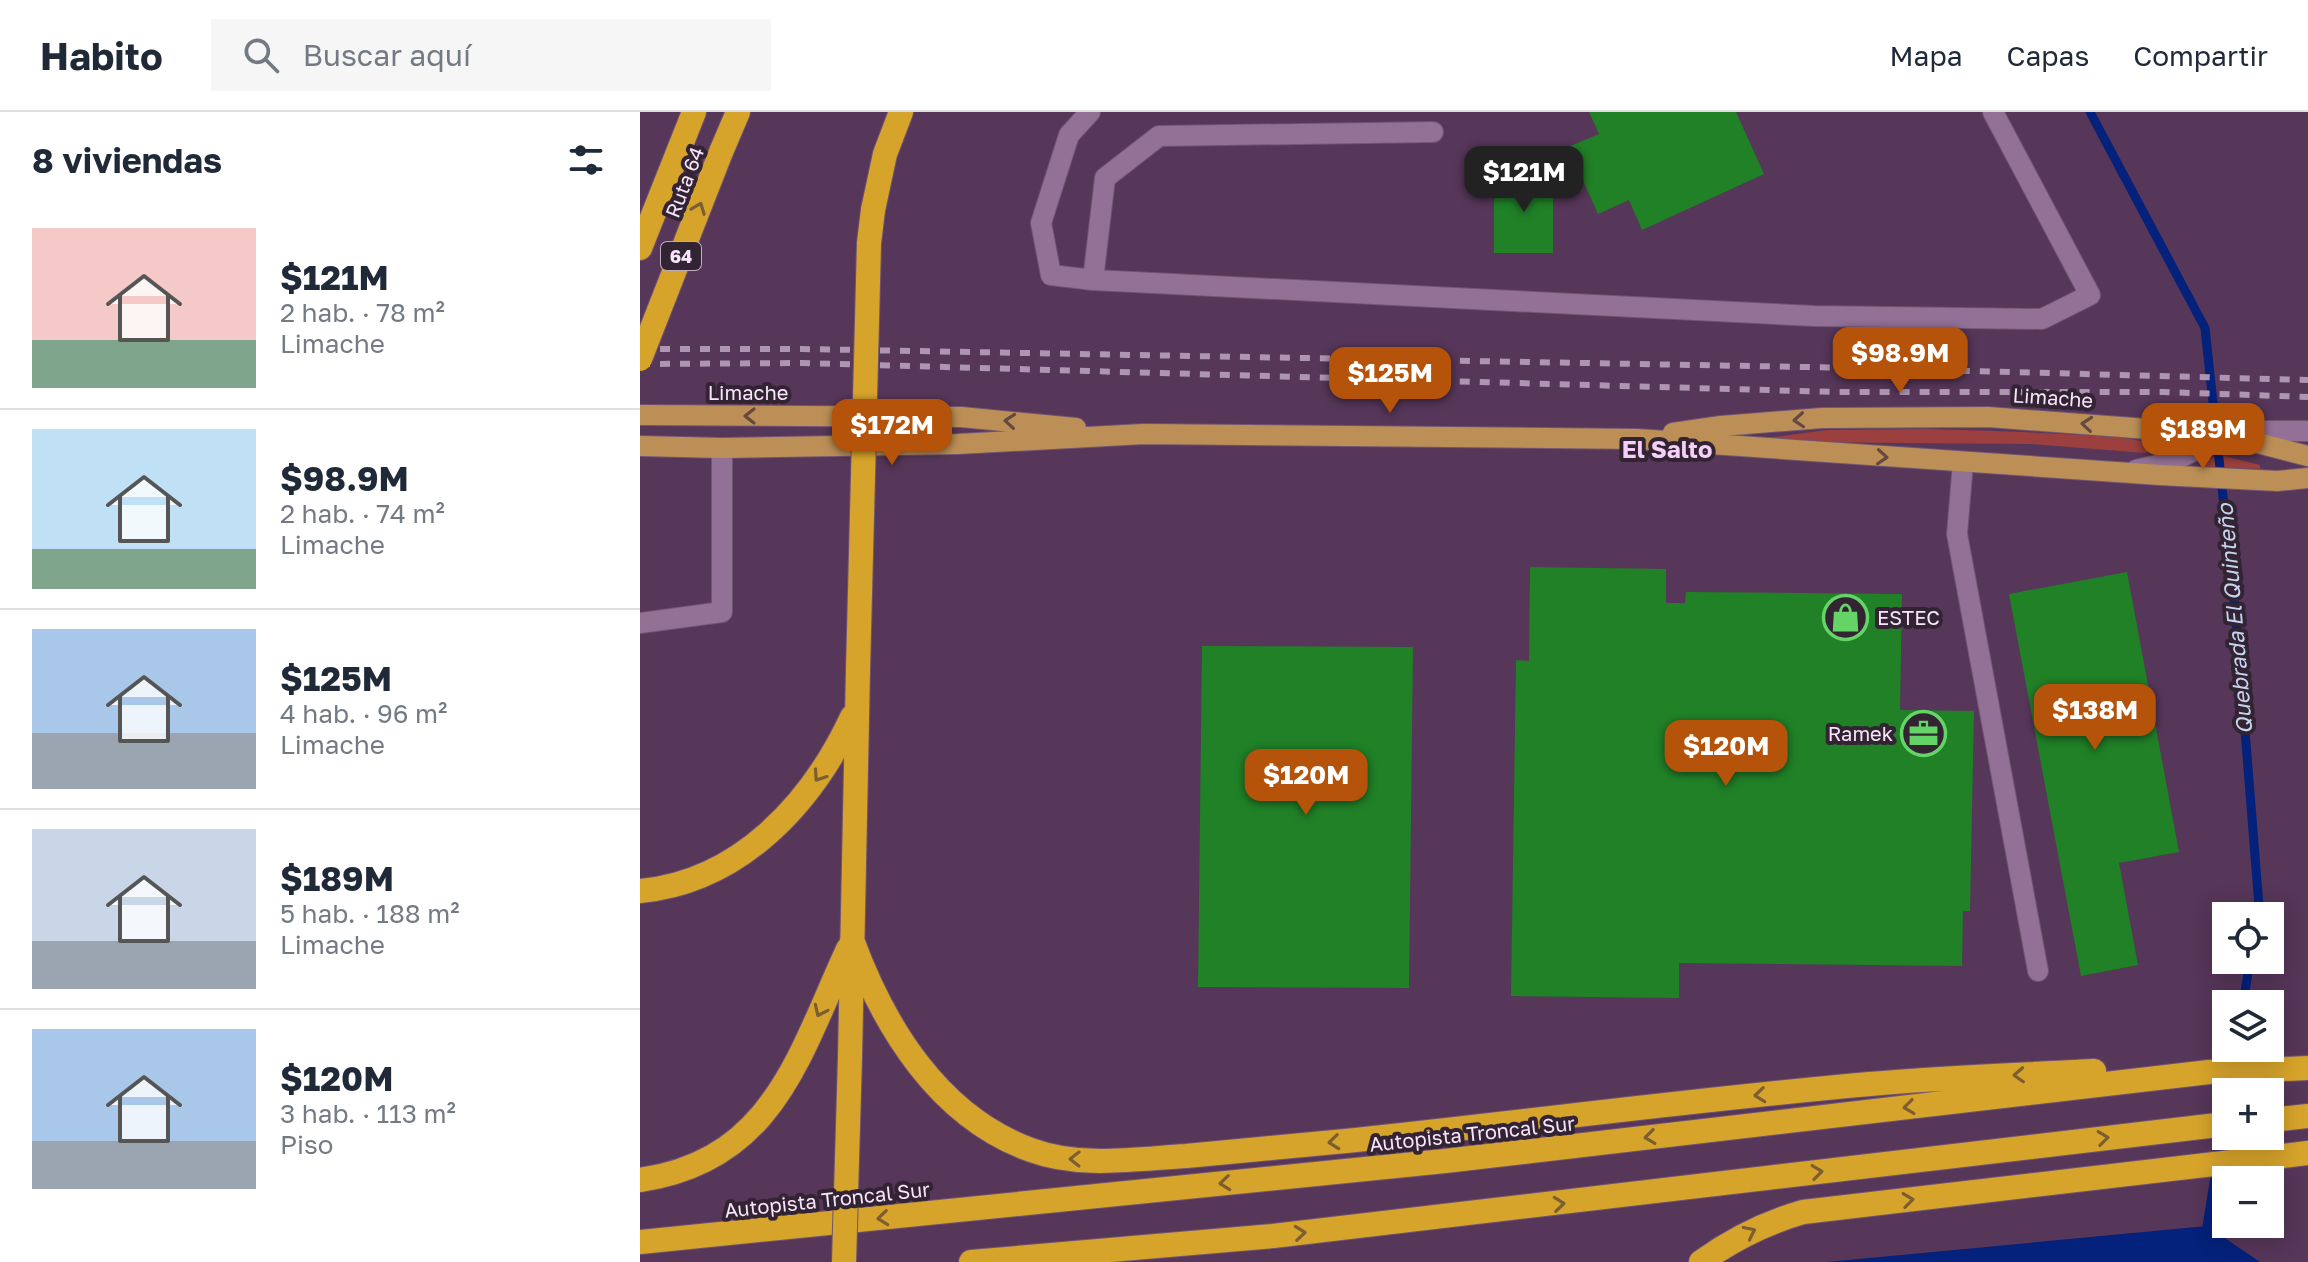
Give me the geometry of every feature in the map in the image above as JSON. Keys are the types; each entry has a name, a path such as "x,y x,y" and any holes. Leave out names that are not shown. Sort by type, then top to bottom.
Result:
{"highway":[{"name":"Ruta 64","path":"640,248 694,112"},
{"name":"Ruta 64","path":"640,359 738,112"},
{"path":"844,1262 869,243 885,154 901,112"},
{"path":"640,891 676,885 701,876 740,855 775,828 818,778 840,744 856,708"},
{"path":"852,940 869,986 925,1073 944,1095 964,1114 998,1136 1062,1159 1130,1160 1241,1151 1872,1084 2136,1068 2209,1072"},
{"path":"640,1180 689,1169 739,1140 758,1122 787,1082 852,940"},
{"name":"Autopista Troncal Sur","path":"640,1242 1445,1161 2209,1072 2308,1068"},
{"path":"2284,1119 2308,1116"},
{"path":"971,1262 1273,1236 2212,1125"},
{"path":"1701,1262 1747,1232 1803,1212 2308,1153"}],"main road":[{"name":"Limache","path":"640,415 961,417 1144,434"},
{"name":"Limache","path":"1637,439 1721,426 1822,418 1988,417 2263,436 2308,456"},
{"name":"Limache","path":"640,446 722,448 958,444 1144,434 1637,439 2124,473 2162,470 2260,480 2308,478"}],"street":[{"path":"1090,112 1069,135 1041,223 1051,275 1093,280 1814,316 2042,319 2090,295 1993,112"},
{"path":"1093,280 1105,178 1159,136 1433,132"},
{"name":"Limache","path":"2263,436 2308,431"},
{"name":"Limache","path":"2162,470 2227,435"},
{"path":"640,623 722,612 722,448"},
{"path":"1963,463 1957,534 2038,971"}],"shaded area":[{"path":"1927,429 2113,437 2162,448 2145,453 2031,444 1768,442 1766,438 1827,430"},
{"path":"2220,455 2260,465 2260,469 2202,467 2201,462"},
{"path":"2207,1226 2212,1229 2212,1238 2225,1238 2260,1262 1827,1262"}],"building":[{"path":"1589,112 1736,112 1764,174 1642,230 1629,200 1598,214 1568,147 1599,134"},
{"path":"1494,175 1553,175 1553,253 1494,253"},
{"path":"1530,567 1666,569 1666,603 1685,603 1686,592 1902,594 1900,710 1974,711 1970,911 1963,911 1962,966 1679,963 1679,998 1511,996 1516,660 1529,661"},
{"path":"2127,572 2179,852 2119,863 2138,965 2081,976 2009,594"},
{"path":"1202,646 1413,647 1409,988 1198,987"}],"waterway":[{"name":"Quebrada El Quinteño","path":"2090,112 2205,328 2236,618 2259,902"},
{"name":"Quebrada El Quinteño","path":"2245,990 2248,974"},
{"name":"Quebrada El Quinteño","path":"2231,1078 2234,1062"},
{"name":"Quebrada El Quinteño","path":"2209,1237 2207,1226 2219,1150"}],"railway":[{"path":"640,349 802,349 1862,368 2308,380"},
{"path":"640,364 802,363 1837,392 2164,392 2308,397"}],"place":[{"name":"ESTEC","path":"1846,617"},
{"name":"Ramek","path":"1924,733"}],"district":[{"name":"El Salto","path":"1667,448"}]}
